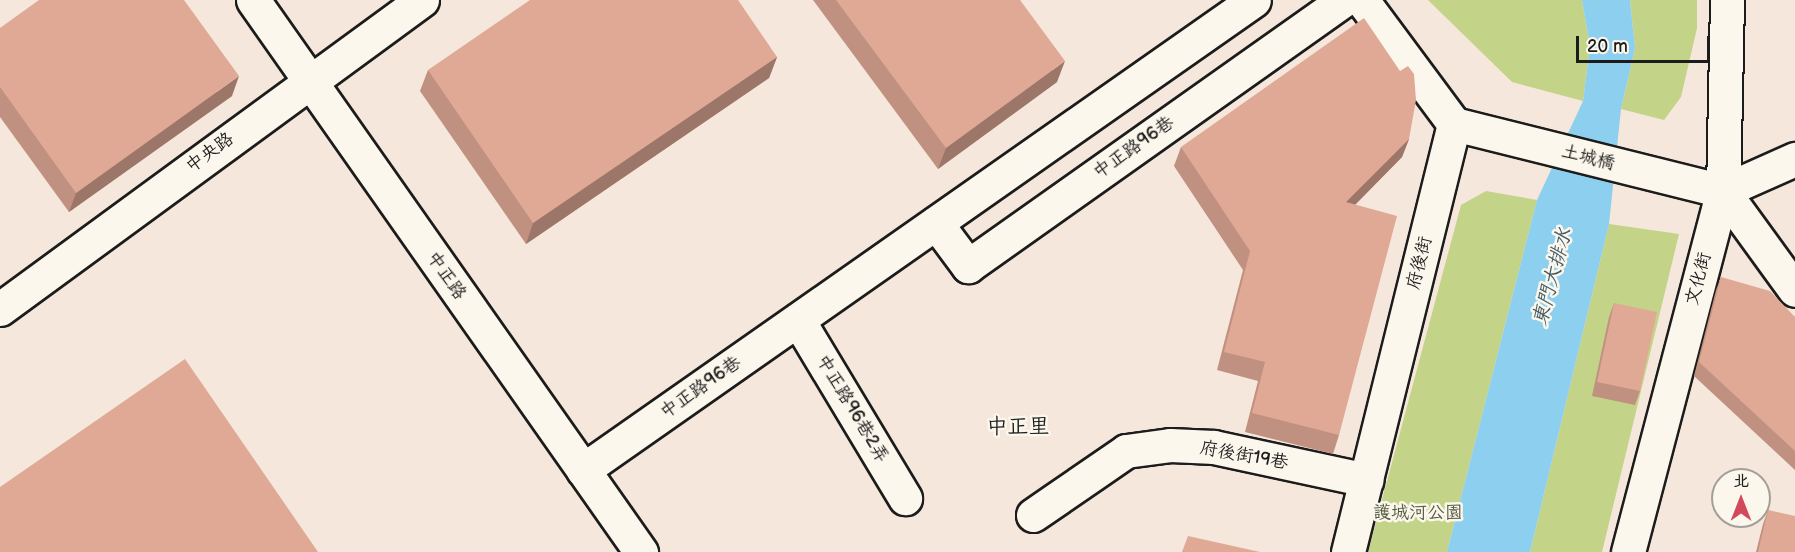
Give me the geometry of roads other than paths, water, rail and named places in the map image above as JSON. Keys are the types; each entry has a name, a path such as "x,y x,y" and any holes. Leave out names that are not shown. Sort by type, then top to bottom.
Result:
{"street":[{"name":"中正路","path":"253,0 641,552"},
{"name":"中央路","path":"0,309 309,80 422,0"},
{"name":"中正路96巷","path":"583,470 1254,0"},
{"name":"中正路96巷","path":"936,223 968,266 1344,0"},
{"path":"1362,0 1454,124"},
{"name":"文化街","path":"1628,552 1723,192 1727,0"},
{"path":"1169,60 1201,101"},
{"name":"土城橋","path":"1454,124 1723,192"},
{"name":"府後街","path":"1348,552 1454,124"},
{"path":"1795,159 1723,192 1795,290"},
{"name":"中正路96巷2弄","path":"798,320 905,498"},
{"name":"府後街19巷","path":"1033,516 1126,451 1170,445 1214,447 1366,480"}],"water":[{"name":"東門大排水","path":"1582,0 1630,0 1635,48 1621,109 1609,224 1530,552 1447,552 1537,200 1583,101 1590,46"}],"district":[{"name":"中正里","path":"1018,427"}],"park label":[{"name":"護城河公園","path":"1418,513"}]}
